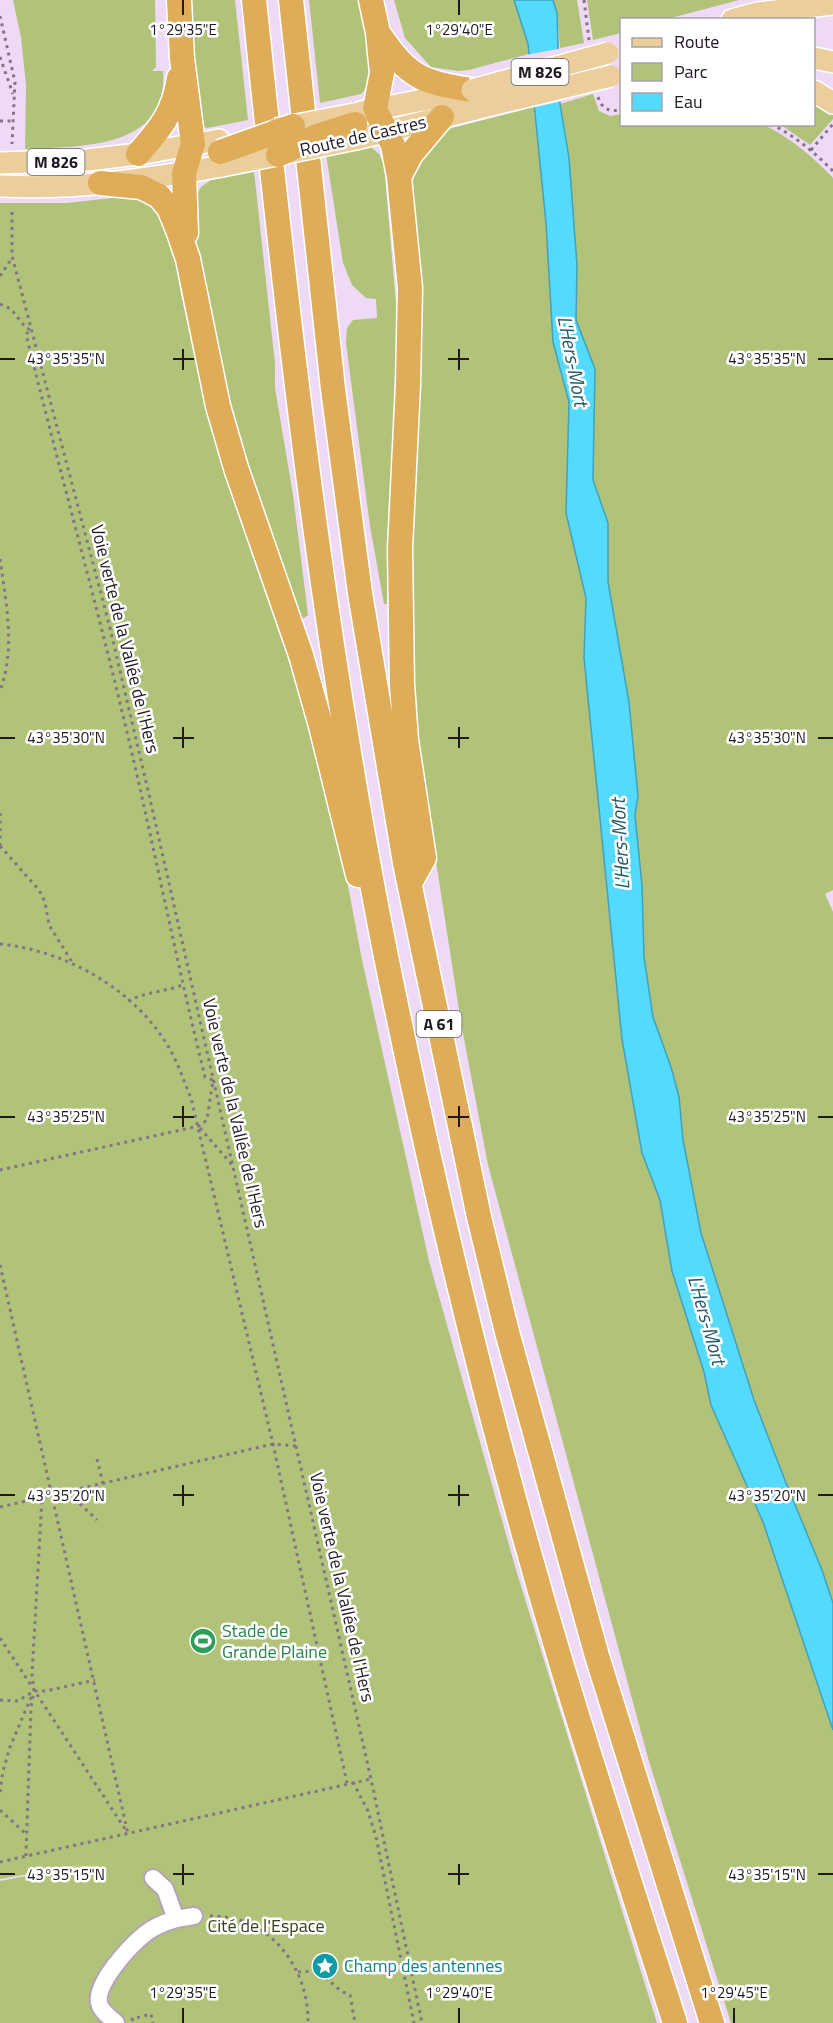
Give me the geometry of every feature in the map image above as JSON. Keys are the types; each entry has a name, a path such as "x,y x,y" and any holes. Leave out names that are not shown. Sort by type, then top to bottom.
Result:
{"highway":[{"path":"180,0 182,58 193,144 184,173 188,260"},
{"name":"A 61","path":"254,0 292,341 324,585 360,812 396,1006 461,1296 511,1487 561,1664 675,2023"},
{"name":"A 61","path":"291,0 333,389 360,593 399,831 479,1217 507,1332 597,1656 712,2023"},
{"path":"360,122 382,73 378,33 371,0"},
{"path":"378,33 398,61 417,76 473,100"},
{"path":"138,154 170,114 176,96 182,58"},
{"path":"399,177 411,154 442,117"},
{"path":"278,155 316,136 360,122 387,130 394,150 399,177 410,288 400,549 401,674 406,740 424,858 410,883"},
{"path":"184,173 220,153 293,126"},
{"path":"100,183 141,187 159,196 170,208 188,260 218,406 236,468 301,655 336,784 348,844 396,1006"}],"main road":[{"path":"739,18 758,13 833,4"},
{"name":"Route de Castres","path":"387,130 442,117 473,100 615,51"},
{"path":"815,58 833,62"},
{"name":"Route de Castres","path":"293,126 360,122 616,74"},
{"path":"815,92 833,103"},
{"name":"Route de Castres","path":"6,156 45,163 138,154 193,144 220,153 278,155"},
{"name":"M 826","path":"0,186 56,187 184,173"}],"lane":[{"path":"153,1878 165,1889 176,1919"},
{"path":"116,2023 99,2006 99,1998 114,1966 148,1932 176,1919 194,1916"}],"path":[{"path":"0,16 15,82 6,156"},
{"path":"0,57 14,96"},
{"path":"0,121 12,121"},
{"path":"811,150 833,124"},
{"path":"775,126 811,150 833,171"},
{"name":"Voie verte de la Vallée de l'Hers","path":"12,212 12,256 110,628 297,1446 371,1779 422,2023"},
{"path":"0,276 12,256"},
{"path":"0,304 12,309 26,328 31,330 26,334 139,783 175,939 182,985 205,1077 213,1080 207,1120 199,1126 0,1170"},
{"path":"0,559 9,636 9,659 0,691"},
{"path":"0,813 0,847 39,890 45,902 49,925 72,963"},
{"path":"0,944 31,949 72,963 109,984 149,1021 172,1054 191,1098 273,1444 348,1783"},
{"path":"128,1001 139,995 166,991 182,985"},
{"path":"199,1126 233,1167"},
{"path":"0,1265 128,1834"},
{"path":"0,1507 273,1444 297,1446"},
{"path":"97,1459 103,1484"},
{"path":"72,1491 77,1501 97,1520"},
{"path":"26,1856 31,1707 34,1691 32,1676 42,1498"},
{"path":"0,1638 128,1834"},
{"path":"0,1700 18,1701 34,1691 46,1691 94,1680"},
{"path":"0,1792 2,1769 34,1691"},
{"path":"0,1862 371,1779"},
{"path":"353,1782 369,1811 376,1837 414,2023"},
{"path":"0,1810 26,1833"},
{"path":"194,1916 218,1916 243,1922 262,1930 279,1943 298,1972 304,1990 308,2023"},
{"path":"298,1972 318,1971 341,1991 350,1995 355,2023"},
{"path":"134,2018 151,2014 153,2023"}],"green space":[{"path":"13,0 155,0 156,67 152,71 163,71 161,97 152,116 136,130 94,144 25,149 26,85 21,37"},
{"path":"189,0 235,0 248,120 207,128 201,126 198,120"},
{"path":"309,0 358,0 371,62 367,86 361,94 320,103"},
{"path":"394,0 514,0 529,54 469,70 458,71 431,67 405,38"},
{"path":"553,0 577,0 584,43 560,48 557,13"},
{"path":"587,0 739,0 671,18 620,18 620,33 593,40"},
{"path":"593,94 599,111 610,116 620,114 620,126 766,126 801,148 833,178 833,890 825,894 833,912 833,1603 754,1400 701,1233 683,1140 679,1097 653,1017 644,957 642,886 635,815 638,796 629,702 608,582 608,523 593,480 595,369 576,320 577,265 569,158 560,104"},
{"path":"815,102 833,113 833,119 810,145 782,126 815,126"},
{"path":"534,107 546,223 553,342 569,402 566,513 586,598 584,658 642,1153 660,1200 672,1271 704,1372 711,1405 763,1522 833,1730 833,2023 731,2023 648,1758 611,1621 488,1165 461,1023 419,751 414,699 411,586 412,191 415,163 434,138 452,128"},
{"path":"371,147 379,154 384,165 397,315 387,604 384,604 370,526 346,343 347,328 353,320 377,318 376,299 366,298 352,285 343,263 326,154"},
{"path":"254,171 275,364 275,388 293,495 308,615 299,619 229,414 209,319 194,229 196,197 201,187 211,180"},
{"name":"Cité de l'Espace","path":"131,196 140,198 158,210 173,244 181,294 208,417 302,688 343,859 362,960 429,1261 516,1570 657,2023 0,2023 0,1881 88,1864 0,1879 0,203 67,203"}],"water":[{"name":"L'Hers-Mort","path":"514,0 553,0 557,13 560,104 569,158 577,265 576,320 595,369 593,480 608,523 608,582 629,702 638,796 635,815 642,886 644,957 653,1017 679,1097 683,1140 701,1233 754,1400 833,1603 833,1730 763,1522 711,1405 704,1372 672,1271 660,1200 642,1153 622,1039 584,658 586,598 566,513 569,402 553,342 546,223 528,44"}],"pier":[{"path":"563,48 563,101 531,108 526,55"}],"place":[{"name":"Stade de Grande Plaine","path":"203,1641"},
{"name":"Champ des antennes","path":"325,1966"}]}
